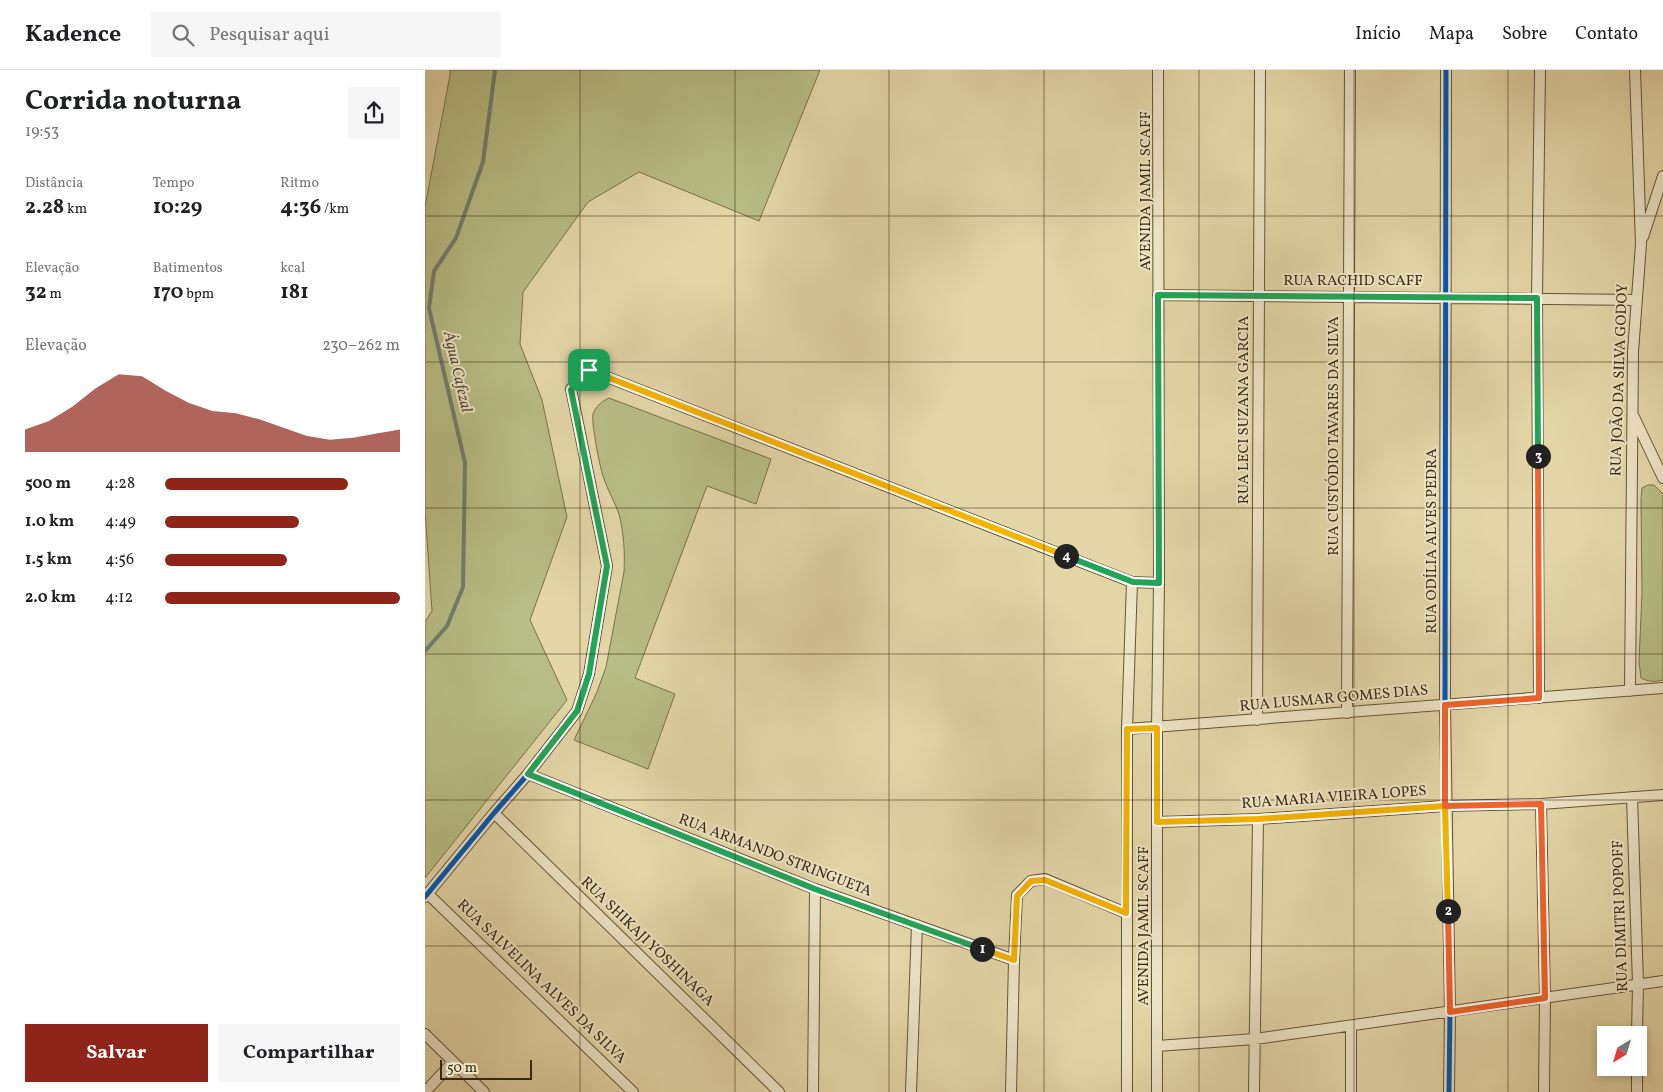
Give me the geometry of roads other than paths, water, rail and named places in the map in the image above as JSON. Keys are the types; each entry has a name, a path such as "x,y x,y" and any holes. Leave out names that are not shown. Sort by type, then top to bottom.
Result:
{"street":[{"name":"AVENIDA JAMIL SCAFF","path":"1157,1092 1159,583 1158,70"},
{"name":"RUA LECI SUZANA GARCIA","path":"1257,720 1260,70"},
{"name":"RUA CUSTÓDIO TAVARES DA SILVA","path":"1347,713 1350,70"},
{"name":"RUA ODÍLIA ALVES PEDRA","path":"1446,70 1445,806 1450,1012 1449,1092"},
{"path":"1539,70 1537,298 1539,698"},
{"name":"RUA JOÃO DA SILVA GODOY","path":"1630,691 1633,352 1641,244 1635,70"},
{"path":"1641,244 1663,176"},
{"name":"RUA RACHID SCAFF","path":"1158,295 1637,300"},
{"path":"427,895 493,813 528,774 577,711 589,674 607,566 571,390 589,370 1133,582 1159,583"},
{"path":"1632,413 1663,478"},
{"name":"AVENIDA JAMIL SCAFF","path":"1127,1092 1127,729 1133,582"},
{"name":"RUA LUSMAR GOMES DIAS","path":"1127,729 1663,688"},
{"name":"RUA ARMANDO STRINGUETA","path":"528,774 815,889 1014,960"},
{"name":"RUA MARIA VIEIRA LOPES","path":"1157,822 1258,819 1445,806 1541,804 1663,795"},
{"name":"RUA DIMITRI POPOFF","path":"1632,797 1638,984 1637,1026"},
{"path":"1541,804 1545,998 1544,1092"},
{"name":"RUA SHIKAJI YOSHINAGA","path":"493,813 779,1092"},
{"path":"1254,1092 1258,819"},
{"path":"1011,1092 1017,896 1031,881 1045,880 1126,913"},
{"path":"813,1092 815,889"},
{"name":"RUA SALVELINA ALVES DA SILVA","path":"427,895 633,1092"},
{"path":"911,1092 917,926"},
{"path":"1157,1046 1255,1039 1663,980"},
{"path":"1351,1026 1351,1092"},
{"path":"425,1034 484,1092"},
{"path":"425,1092 453,1062"},
{"path":"1637,1076 1637,1092"}],"waterway":[{"name":"Água Cafezal","path":"425,651 447,626 463,587 465,463 429,308 434,271 456,238 483,162 495,70"}]}
